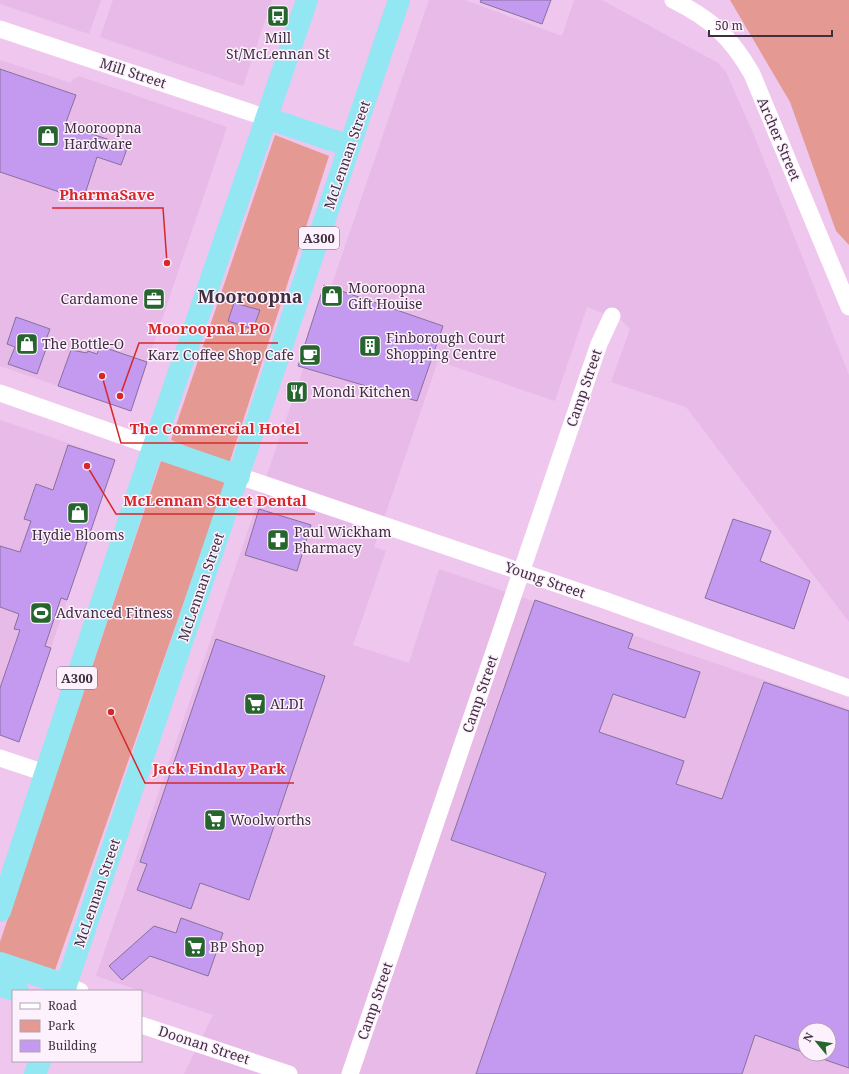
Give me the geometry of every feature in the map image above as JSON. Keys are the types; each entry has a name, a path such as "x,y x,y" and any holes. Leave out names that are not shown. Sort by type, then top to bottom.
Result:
{"highway":[{"name":"A300","path":"0,911 154,446 307,0"},
{"name":"McLennan Street","path":"70,989 398,0"},
{"path":"267,118 349,146"},
{"path":"154,446 239,476"},
{"path":"0,963 70,989"},
{"path":"0,986 14,990"}],"street":[{"name":"Archer Street","path":"673,0 712,22 733,43 743,58 752,74 849,307"},
{"name":"Mill Street","path":"0,29 267,118"},
{"name":"Camp Street","path":"350,1074 599,344 612,316"},
{"path":"0,393 154,446"},
{"name":"Young Street","path":"239,476 604,600 849,688"},
{"path":"0,758 45,773"},
{"name":"Doonan Street","path":"142,1025 289,1074"}],"shaded area":[{"path":"0,0 101,0 89,34 0,4"},
{"path":"113,0 272,0 243,86 100,37"},
{"path":"429,0 465,0 562,36 574,0 602,0 718,63 726,72 754,135 849,375 849,622 686,407 611,382 630,329 621,320 587,307 555,401 438,361 374,547 386,551 353,645 409,663 439,569 849,709 849,1074 184,1074 213,1015 142,991 142,990 96,976"},
{"path":"0,60 71,83 72,80 79,76 227,127 131,411 0,366"},
{"path":"0,420 115,459 19,742 0,735"}],"green space":[{"path":"730,0 849,0 849,245 836,231 790,102"},
{"path":"275,135 329,156 229,464 171,440"},
{"path":"162,458 226,482 54,973 0,955 0,942"}],"building":[{"path":"481,0 551,0 542,24 480,2"},
{"name":"Mooroopna Hardware","path":"0,69 76,95 65,125 128,146 121,165 97,157 83,200 0,172"},
{"name":"Finborough Court Shopping Centre","path":"324,285 443,326 417,401 298,366"},
{"path":"234,303 260,310 253,329 228,321"},
{"name":"The Bottle-O","path":"16,317 50,329 44,345 47,346 37,374 8,364 15,347 7,344"},
{"path":"100,346 147,362 131,411 58,386 71,350 87,353 88,351 97,354"},
{"path":"68,445 115,460 67,600 61,598 45,646 51,648 19,742 0,735 0,688 20,630 14,629 19,614 0,607 0,546 20,552 31,521 24,519 36,484 53,490"},
{"name":"Paul Wickham Pharmacy","path":"259,509 311,525 297,571 245,555"},
{"path":"733,519 771,531 760,561 810,581 794,629 705,598"},
{"path":"535,600 633,634 628,648 700,672 685,718 613,694 599,732 684,761 676,784 722,799 764,682 849,711 849,1068 831,1062 837,1062 837,1022 797,1022 797,1050 755,1035 742,1074 476,1074 546,873 451,840"},
{"path":"216,639 325,676 249,900 200,883 191,909 137,890 147,864 140,862"},
{"path":"181,918 223,933 208,976 150,956 122,980 109,966 154,926 176,933"}],"place":[{"name":"Mill St/McLennan St","path":"278,16"},
{"name":"Mooroopna Hardware","path":"48,136"},
{"name":"PharmaSave","path":"167,263"},
{"name":"Mooroopna Gift Houise","path":"332,296"},
{"name":"Cardamone","path":"154,299"},
{"name":"The Bottle-O","path":"27,344"},
{"name":"Finborough Court Shopping Centre","path":"370,346"},
{"name":"Karz Coffee Shop Cafe","path":"310,355"},
{"name":"The Commercial Hotel","path":"102,376"},
{"name":"Mondi Kitchen","path":"297,392"},
{"name":"Mooroopna LPO","path":"120,396"},
{"name":"McLennan Street Dental","path":"87,466"},
{"name":"Hydie Blooms","path":"78,513"},
{"name":"Paul Wickham Pharmacy","path":"278,540"},
{"name":"Advanced Fitness","path":"41,613"},
{"name":"ALDI","path":"255,704"},
{"name":"Jack Findlay Park","path":"111,712"},
{"name":"Woolworths","path":"215,820"},
{"name":"BP Shop","path":"195,947"}],"district":[{"name":"Mooroopna","path":"250,297"}]}
